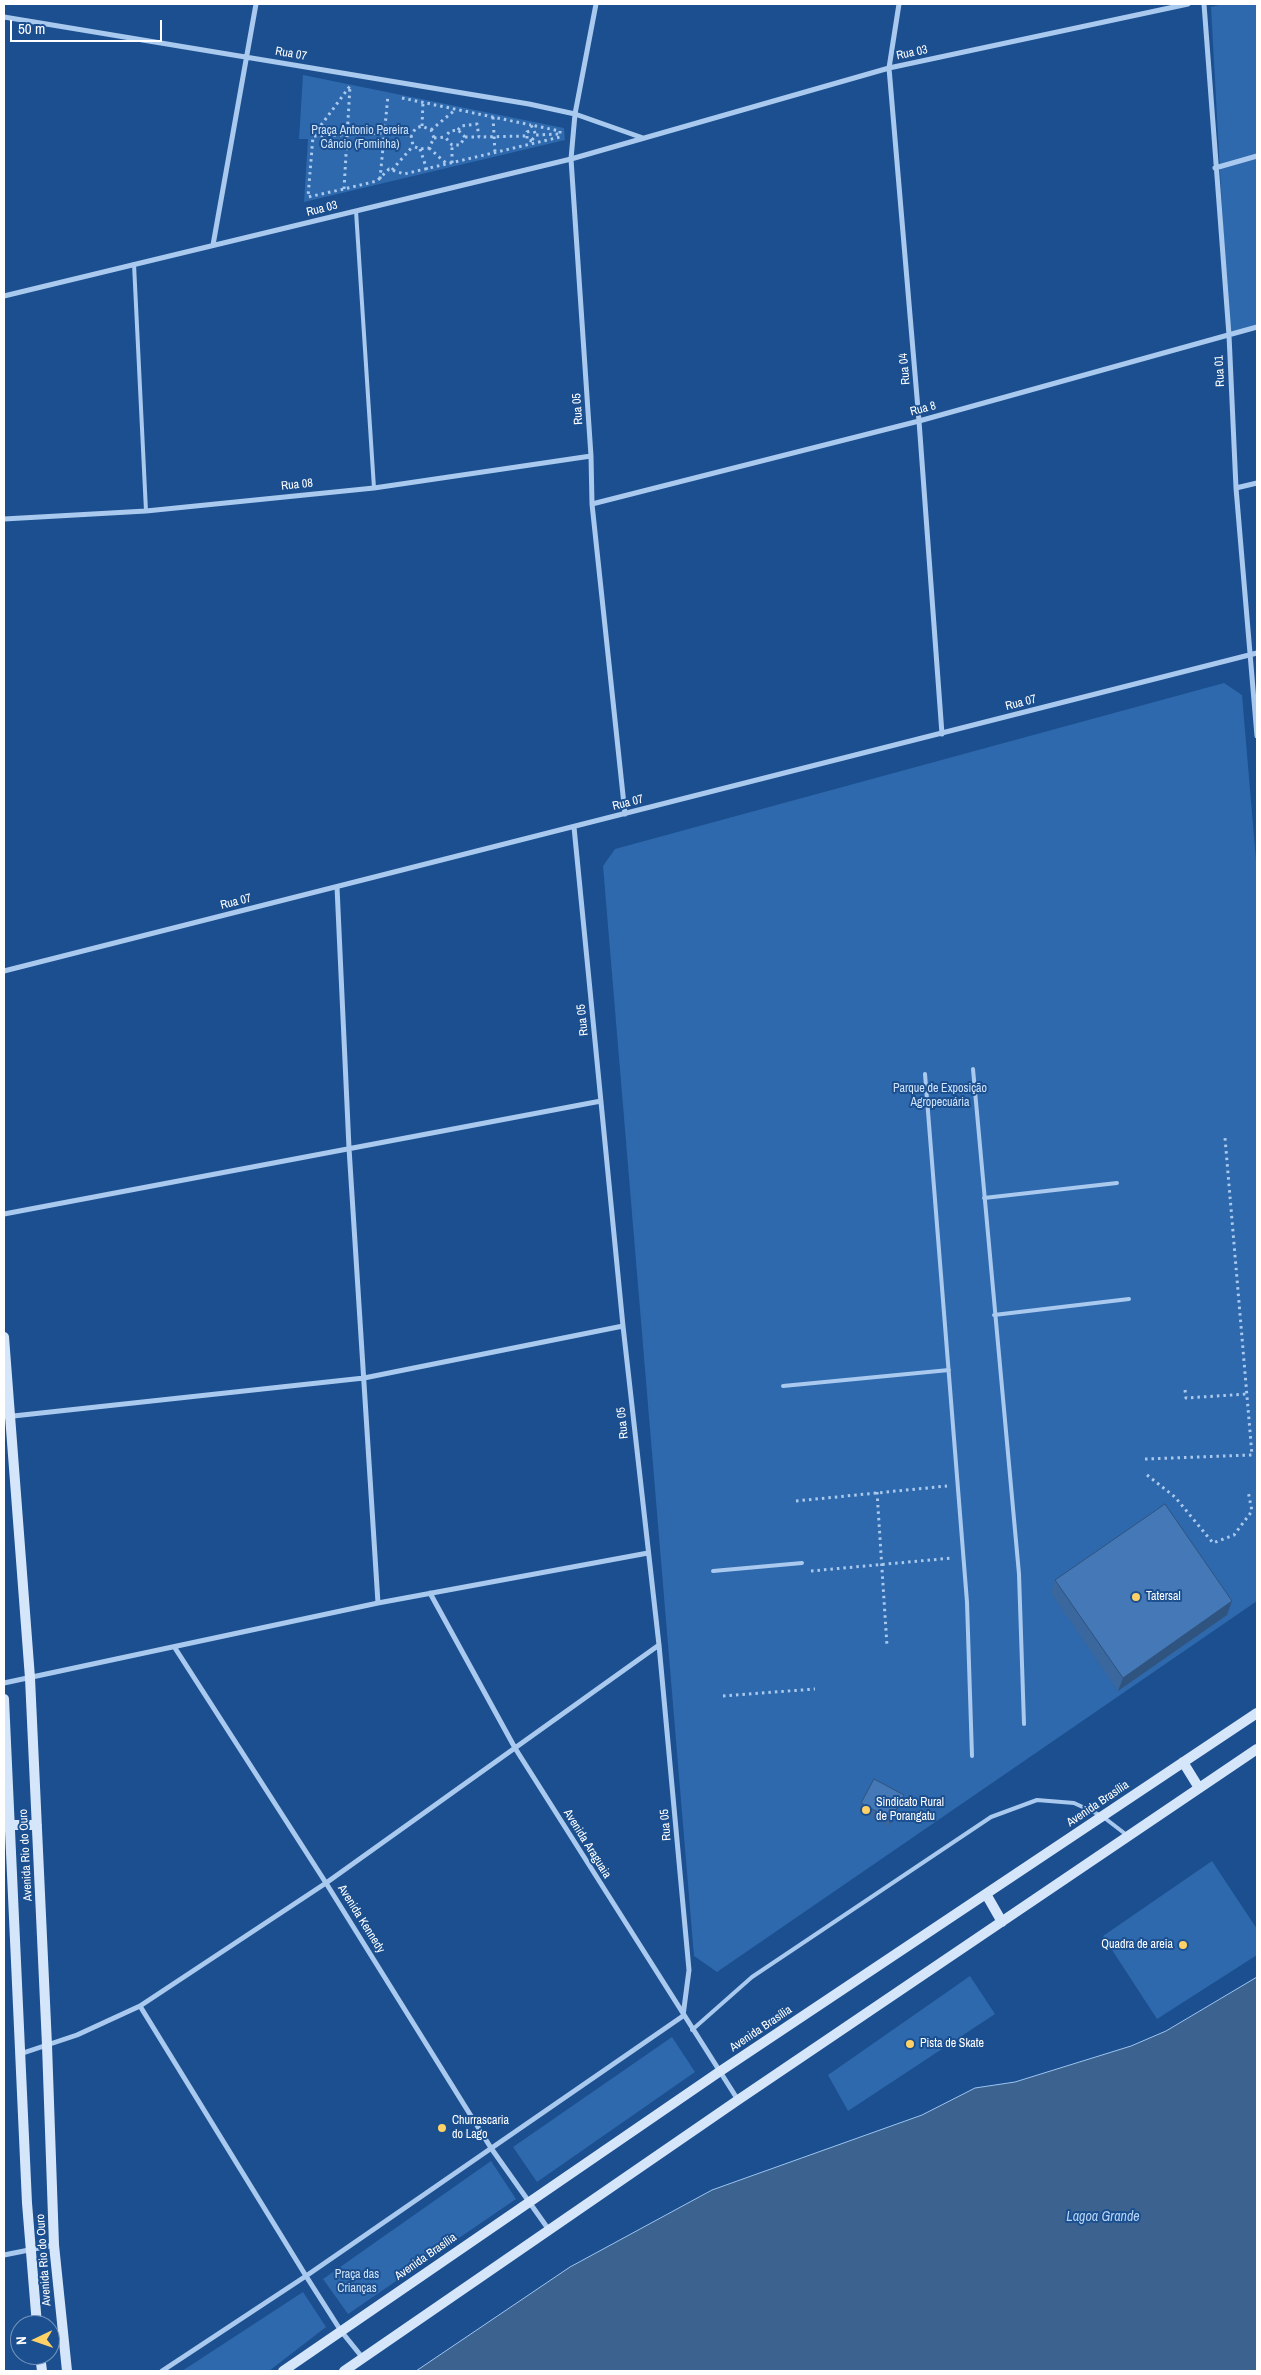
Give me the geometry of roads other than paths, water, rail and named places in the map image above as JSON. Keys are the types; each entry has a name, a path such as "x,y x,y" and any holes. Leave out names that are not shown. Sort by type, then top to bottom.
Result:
{"main road":[{"name":"Avenida Rio do Ouro","path":"4,1337 7,1416 30,1678 54,2245 67,2371"},
{"name":"Avenida Rio do Ouro","path":"4,1699 30,2250 36,2315"},
{"name":"Avenida Brasília","path":"283,2371 719,2072 1257,1713"},
{"path":"344,2371 738,2100 1257,1749"},
{"path":"1184,1762 1199,1788"},
{"path":"10,1825 37,1824"},
{"path":"986,1894 1002,1922"}],"street":[{"path":"213,246 256,4"},
{"name":"Rua 05","path":"596,4 575,114 571,159 591,456 592,504 625,814"},
{"name":"Rua 04","path":"899,4 889,68 919,421 942,734"},
{"name":"Rua 03","path":"4,296 571,159 889,68 1188,4"},
{"name":"Rua 01","path":"1204,4 1229,335 1236,488 1257,736"},
{"name":"Rua 07","path":"4,17 529,104 575,114"},
{"path":"575,114 645,138"},
{"path":"1215,168 1257,156"},
{"name":"Rua 8","path":"592,504 919,421 1257,327"},
{"name":"Rua 08","path":"4,519 146,511 374,488 591,456"},
{"path":"1236,488 1257,483"},
{"name":"Rua 07","path":"4,971 1257,653"},
{"name":"Rua 05","path":"574,827 623,1326 659,1645 689,1970 683,2016"},
{"path":"337,887 349,1148 378,1603"},
{"path":"4,1214 601,1101"},
{"path":"7,1416 364,1378 623,1326"},
{"path":"4,1683 378,1603 648,1553"},
{"name":"Avenida Araguaia","path":"430,1593 515,1748 683,2016 738,2100"},
{"path":"20,2054 78,2035 140,2006 326,1883 659,1645"},
{"name":"Avenida Kennedy","path":"174,1648 326,1883 491,2148 550,2231"},
{"path":"140,2006 306,2276 341,2331 362,2357"},
{"path":"162,2371 306,2276 683,2016"},
{"path":"4,2255 54,2245"}],"lane":[{"path":"356,211 374,488"},
{"path":"134,264 146,511"},
{"path":"973,1069 1019,1574 1024,1724"},
{"path":"925,1074 963,1556 972,1756"},
{"path":"984,1198 1117,1183"},
{"path":"994,1315 1128,1299"},
{"path":"784,1386 948,1370"},
{"path":"713,1571 802,1563"},
{"path":"692,2030 752,1977 992,1817 1038,1800 1074,1803 1102,1816 1128,1836"}],"water":[{"name":"Lagoa Grande","path":"1257,1977 1257,2371 416,2371 570,2267 712,2190 922,2115 975,2088 1015,2082 1131,2046 1166,2031"}],"place":[{"name":"Tatersal","path":"1136,1597"},
{"name":"Sindicato Rural de Porangatu","path":"866,1810"},
{"name":"Quadra de areia","path":"1183,1945"},
{"name":"Pista de Skate","path":"910,2044"},
{"name":"Churrascaria do Lago","path":"442,2128"}],"park label":[{"name":"Praça Antonio Pereira Câncio (Fominha)","path":"360,138"},
{"name":"Parque de Exposição Agropecuária","path":"940,1096"},
{"name":"Praça das Crianças","path":"357,2282"}]}
